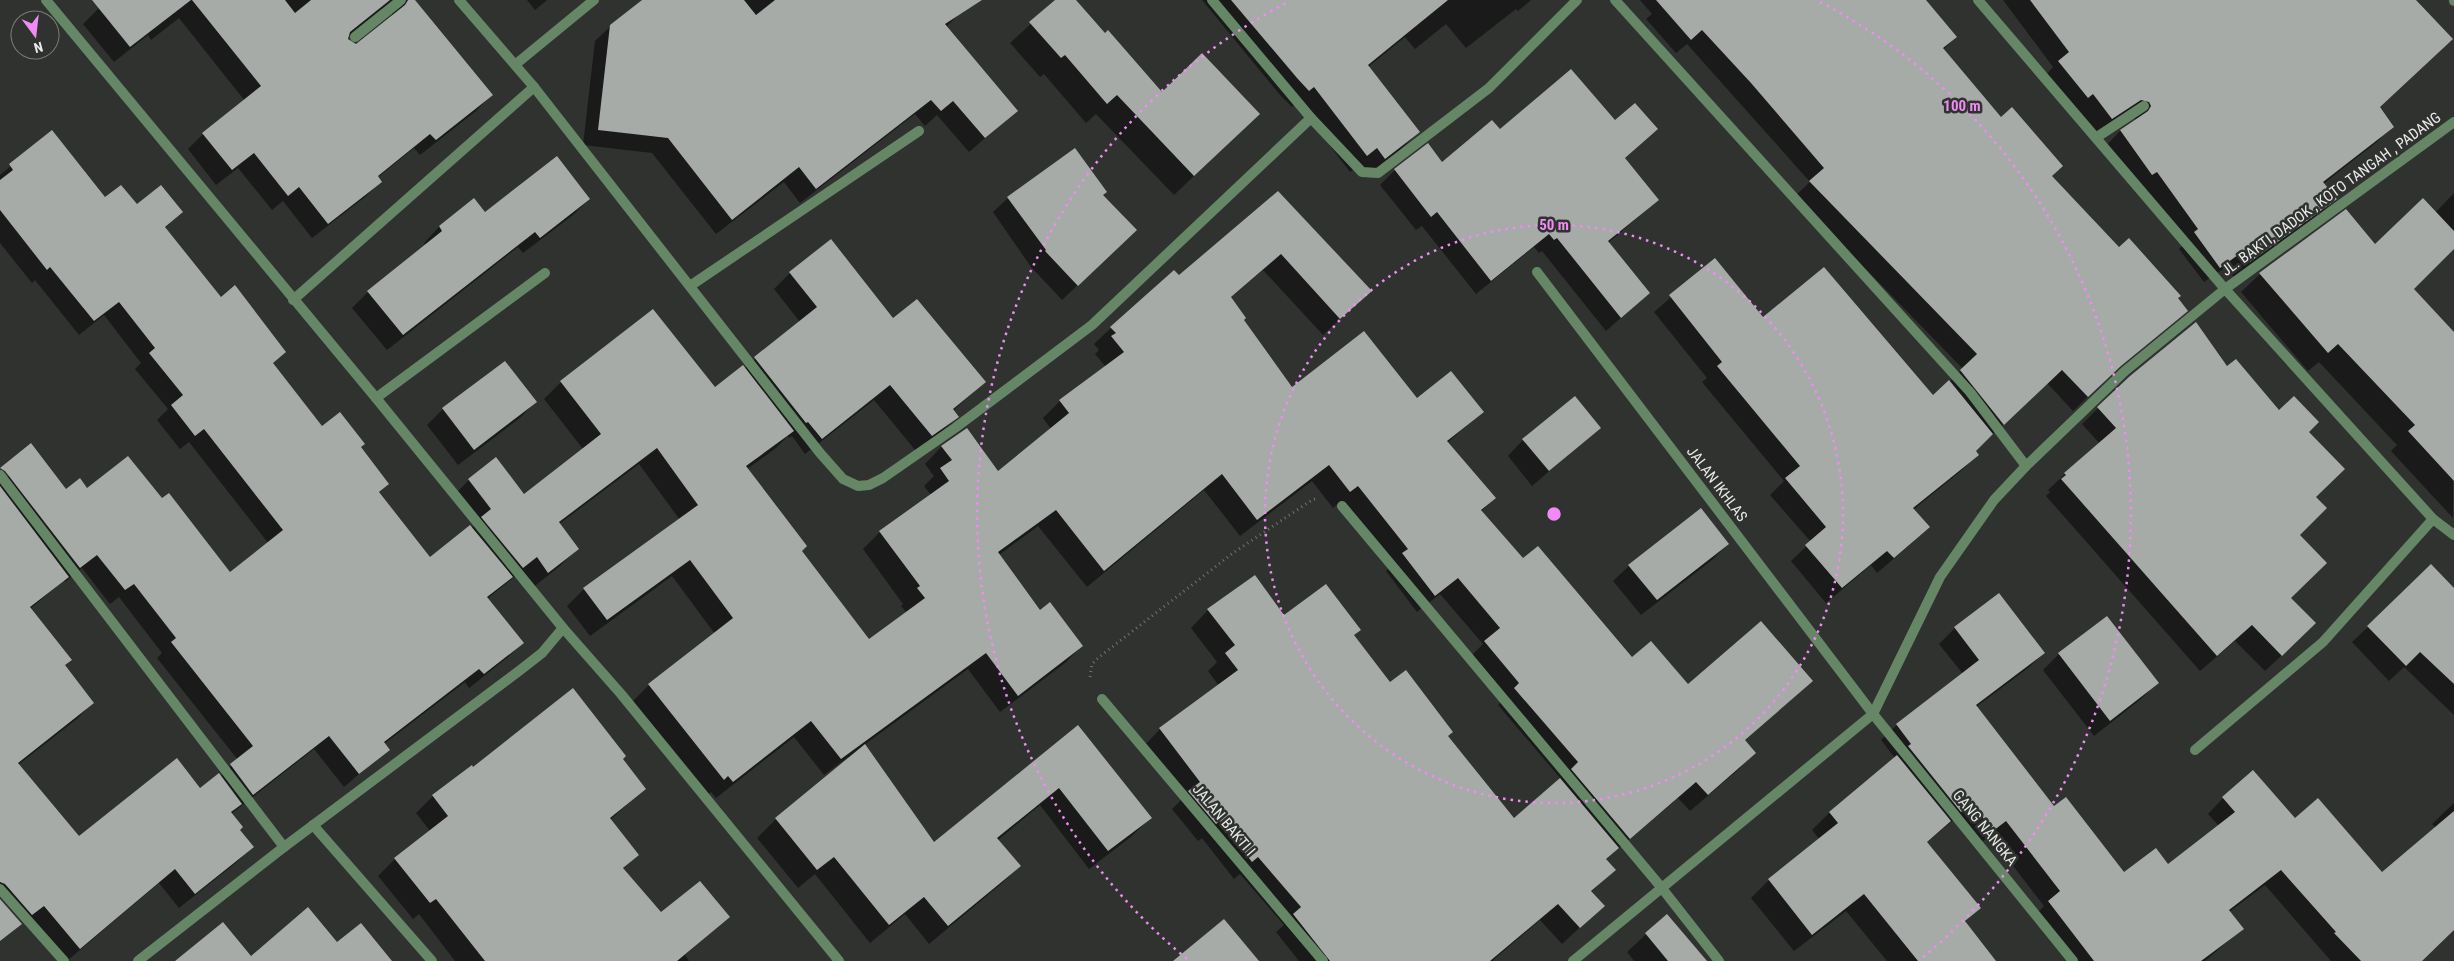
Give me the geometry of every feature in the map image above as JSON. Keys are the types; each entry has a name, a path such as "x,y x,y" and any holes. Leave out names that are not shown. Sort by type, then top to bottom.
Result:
{"street":[{"path":"46,0 376,398 563,628 621,694 839,961"},
{"path":"355,36 401,0"},
{"path":"459,0 516,64 830,465 843,479 858,486 869,485 884,478 955,428 1092,325 1311,118"},
{"path":"516,64 594,0"},
{"path":"1212,0 1311,118 1362,172 1378,173 1490,88 1577,0"},
{"path":"1615,0 1970,392 2026,466"},
{"path":"1978,0 2225,289 2433,519 2454,535"},
{"path":"294,300 534,87"},
{"path":"2097,138 2144,106"},
{"name":"JL. BAKTI, DADOK , KOTO TANGAH , PADANG","path":"1873,714 1940,577 1994,500 2026,466 2125,371 2225,289 2454,122"},
{"path":"690,286 919,131"},
{"name":"JALAN IKHLAS","path":"1537,272 1873,714"},
{"path":"376,398 545,273"},
{"path":"0,475 284,847"},
{"path":"1342,506 1661,887 1720,961"},
{"path":"2195,750 2323,642 2433,519"},
{"path":"138,961 284,847 542,653 563,628"},
{"name":"JALAN BAKTI I","path":"1102,699 1323,961"},
{"path":"1573,961 1873,714"},
{"name":"GANG NANGKA","path":"1873,714 2073,961"},
{"path":"313,825 432,961"},
{"path":"0,890 64,961"}],"path":[{"path":"1102,699 1095,692 1090,678 1092,664 1098,658 1233,553 1312,500 1330,498 1342,506"}],"building":[{"path":"92,0 191,0 130,47"},
{"path":"192,0 285,0 295,13 311,0 390,0 350,32 348,39 356,44 405,5 408,0 415,0 493,95 436,140 430,134 378,176 382,182 328,224 299,187 288,196 254,153 232,170 202,133 261,86"},
{"path":"642,0 744,0 756,15 775,0 982,0 945,24 1018,111 985,138 953,101 941,111 931,100 816,189 799,167 732,220 668,138 598,130 610,25"},
{"path":"1055,0 1076,0 1105,33 1108,30 1162,92 1202,53 1260,114 1194,176 1117,95 1107,104 1065,55 1061,58 1029,22"},
{"path":"1231,0 1448,0 1368,65 1420,132 1385,159 1377,148 1367,156 1314,87 1309,91"},
{"path":"1656,0 1926,0 1957,37 1943,48 2001,117 2012,107 2063,166 2052,176 2119,247 2129,238 2181,296 2178,298 2188,311 2121,366 2088,397 2062,370 2004,425 1960,370 1977,354 1809,181 1824,168 1751,83 1702,30 1691,40"},
{"path":"2030,0 2416,0 2453,39 2380,107 2394,127 2323,182 2337,199 2250,262 2242,252 2220,268 2194,232 2198,229 2157,172 2152,175 2120,130 2148,111 2151,106 2149,102 2141,100 2112,119 2093,94 2088,98 2058,61 2069,52"},
{"path":"1571,69 1615,120 1635,103 1658,129 1625,158 1659,200 1608,241 1650,293 1621,318 1557,238 1554,240 1549,234 1491,281 1437,212 1431,217 1394,169 1428,143 1442,162 1492,120 1500,129"},
{"path":"52,130 105,197 121,185 137,204 161,185 183,212 165,227 221,297 235,285 286,352 273,363 322,426 340,412 365,444 361,447 389,484 379,492 430,557 470,525 513,577 487,597 524,643 484,674 479,669 384,742 390,750 359,774 329,736 253,795 230,764 253,746 171,642 176,638 134,584 125,590 97,555 80,568 5,471 0,468 31,443 66,489 80,478 87,488 128,456 162,498 169,493 230,572 283,530 204,429 195,436 171,405 183,395 149,353 155,348 119,302 94,321 50,267 47,270 0,210 0,180 13,170 9,164"},
{"path":"1075,148 1107,192 1103,195 1137,230 1078,286 1045,251 1007,197"},
{"path":"557,156 590,199 540,238 535,232 403,335 367,291 442,231 439,226 474,198 485,212"},
{"path":"1278,191 1372,291 1340,319 1281,254 1231,297 1246,318 1244,320 1292,387 1364,331 1417,398 1451,371 1484,412 1447,441 1496,498 1481,510 1523,558 1538,546 1632,657 1651,641 1688,684 1761,621 1813,681 1745,740 1756,753 1708,795 1696,782 1630,839 1571,769 1578,762 1514,688 1519,683 1484,641 1500,628 1458,578 1435,596 1402,553 1408,549 1358,486 1350,492 1329,465 1257,520 1222,474 1104,571 1056,510 998,552 1040,610 1050,602 1083,646 1018,696 986,653 841,759 811,721 733,782 728,776 724,780 648,684 733,618 690,560 607,620 583,588 698,505 657,448 559,522 579,549 548,573 537,557 523,568 481,517 491,509 468,479 496,457 524,494 601,434 560,381 653,309 715,387 743,365 794,431 746,466 807,546 802,551 869,639 925,598 917,588 920,586 879,531 949,481 940,468 952,460 941,446 967,428 998,471 1069,413 1059,400 1124,352 1111,336 1116,333 1110,327 1174,270 1179,275"},
{"path":"2423,198 2454,231 2454,249 2414,289 2454,332 2454,481 2408,431 2415,425 2338,344 2328,353 2259,273 2346,209 2375,244"},
{"path":"831,239 893,318 917,299 986,382 953,409 959,417 932,436 890,385 822,439 808,422 806,423 754,357 817,307 789,272"},
{"path":"1715,258 1763,317 1824,267 1933,395 1949,380 1993,434 1976,451 1979,455 1913,508 1930,527 1894,558 1887,551 1842,588 1805,545 1826,527 1785,478 1800,466 1717,366 1722,362 1669,295"},
{"path":"2196,322 2227,366 2236,359 2279,410 2294,396 2319,422 2309,432 2345,469 2316,497 2327,508 2300,535 2327,563 2291,598 2316,623 2282,656 2252,625 2217,656 2061,479 2066,475 2064,473 2116,428 2097,407 2130,376"},
{"path":"505,361 537,402 474,450 442,408"},
{"path":"1575,396 1601,428 1549,471 1522,439"},
{"path":"0,486 69,577 30,607 72,660 65,665 94,703 18,763 79,836 177,758 200,788 219,773 242,804 231,812 243,827 240,830 254,847 195,894 175,869 80,949 44,906 32,915 5,884 0,882"},
{"path":"1701,508 1729,544 1657,600 1628,565"},
{"path":"2431,564 2454,588 2454,684 2420,652 2406,666 2367,626"},
{"path":"1255,575 1284,615 1326,584 1361,630 1354,635 1390,682 1406,670 1453,732 1448,736 1514,818 1560,778 1619,848 1606,859 1616,870 1591,891 1605,906 1580,928 1558,904 1490,961 1330,961 1293,914 1301,907 1258,857 1252,862 1220,821 1216,824 1188,791 1200,782 1159,728 1238,670 1225,653 1235,645 1207,609"},
{"path":"1999,593 2045,653 1976,705 2054,806 2066,797 2124,872 2156,848 2168,864 2235,812 2222,797 2253,770 2295,818 2318,798 2382,872 2454,811 2454,930 2422,961 2361,961 2334,933 2336,932 2281,870 2229,910 2244,929 2201,961 2094,961 2048,901 2060,891 2006,821 1993,831 1972,803 1961,812 1908,746 1911,744 1896,724 1979,660 1954,627"},
{"path":"2107,616 2159,683 2110,721 2058,653"},
{"path":"573,688 626,756 623,759 646,789 610,818 639,855 623,868 661,912 700,881 730,917 677,961 485,961 436,899 430,903 394,858 448,816 432,795 472,765 473,767"},
{"path":"1078,725 1152,818 1108,851 1059,788 997,838 1021,866 948,926 924,897 889,925 834,857 817,870 775,818 865,744 934,842"},
{"path":"1897,755 1951,821 1927,842 1981,908 1965,921 1996,961 1918,961 1864,894 1812,935 1768,879 1838,823 1829,812"},
{"path":"0,899 22,924 0,941"},
{"path":"308,907 337,942 361,923 392,961 175,961 223,922 251,956"},
{"path":"1667,914 1707,961 1668,961 1645,933"},
{"path":"1224,919 1259,961 1173,961"}]}
